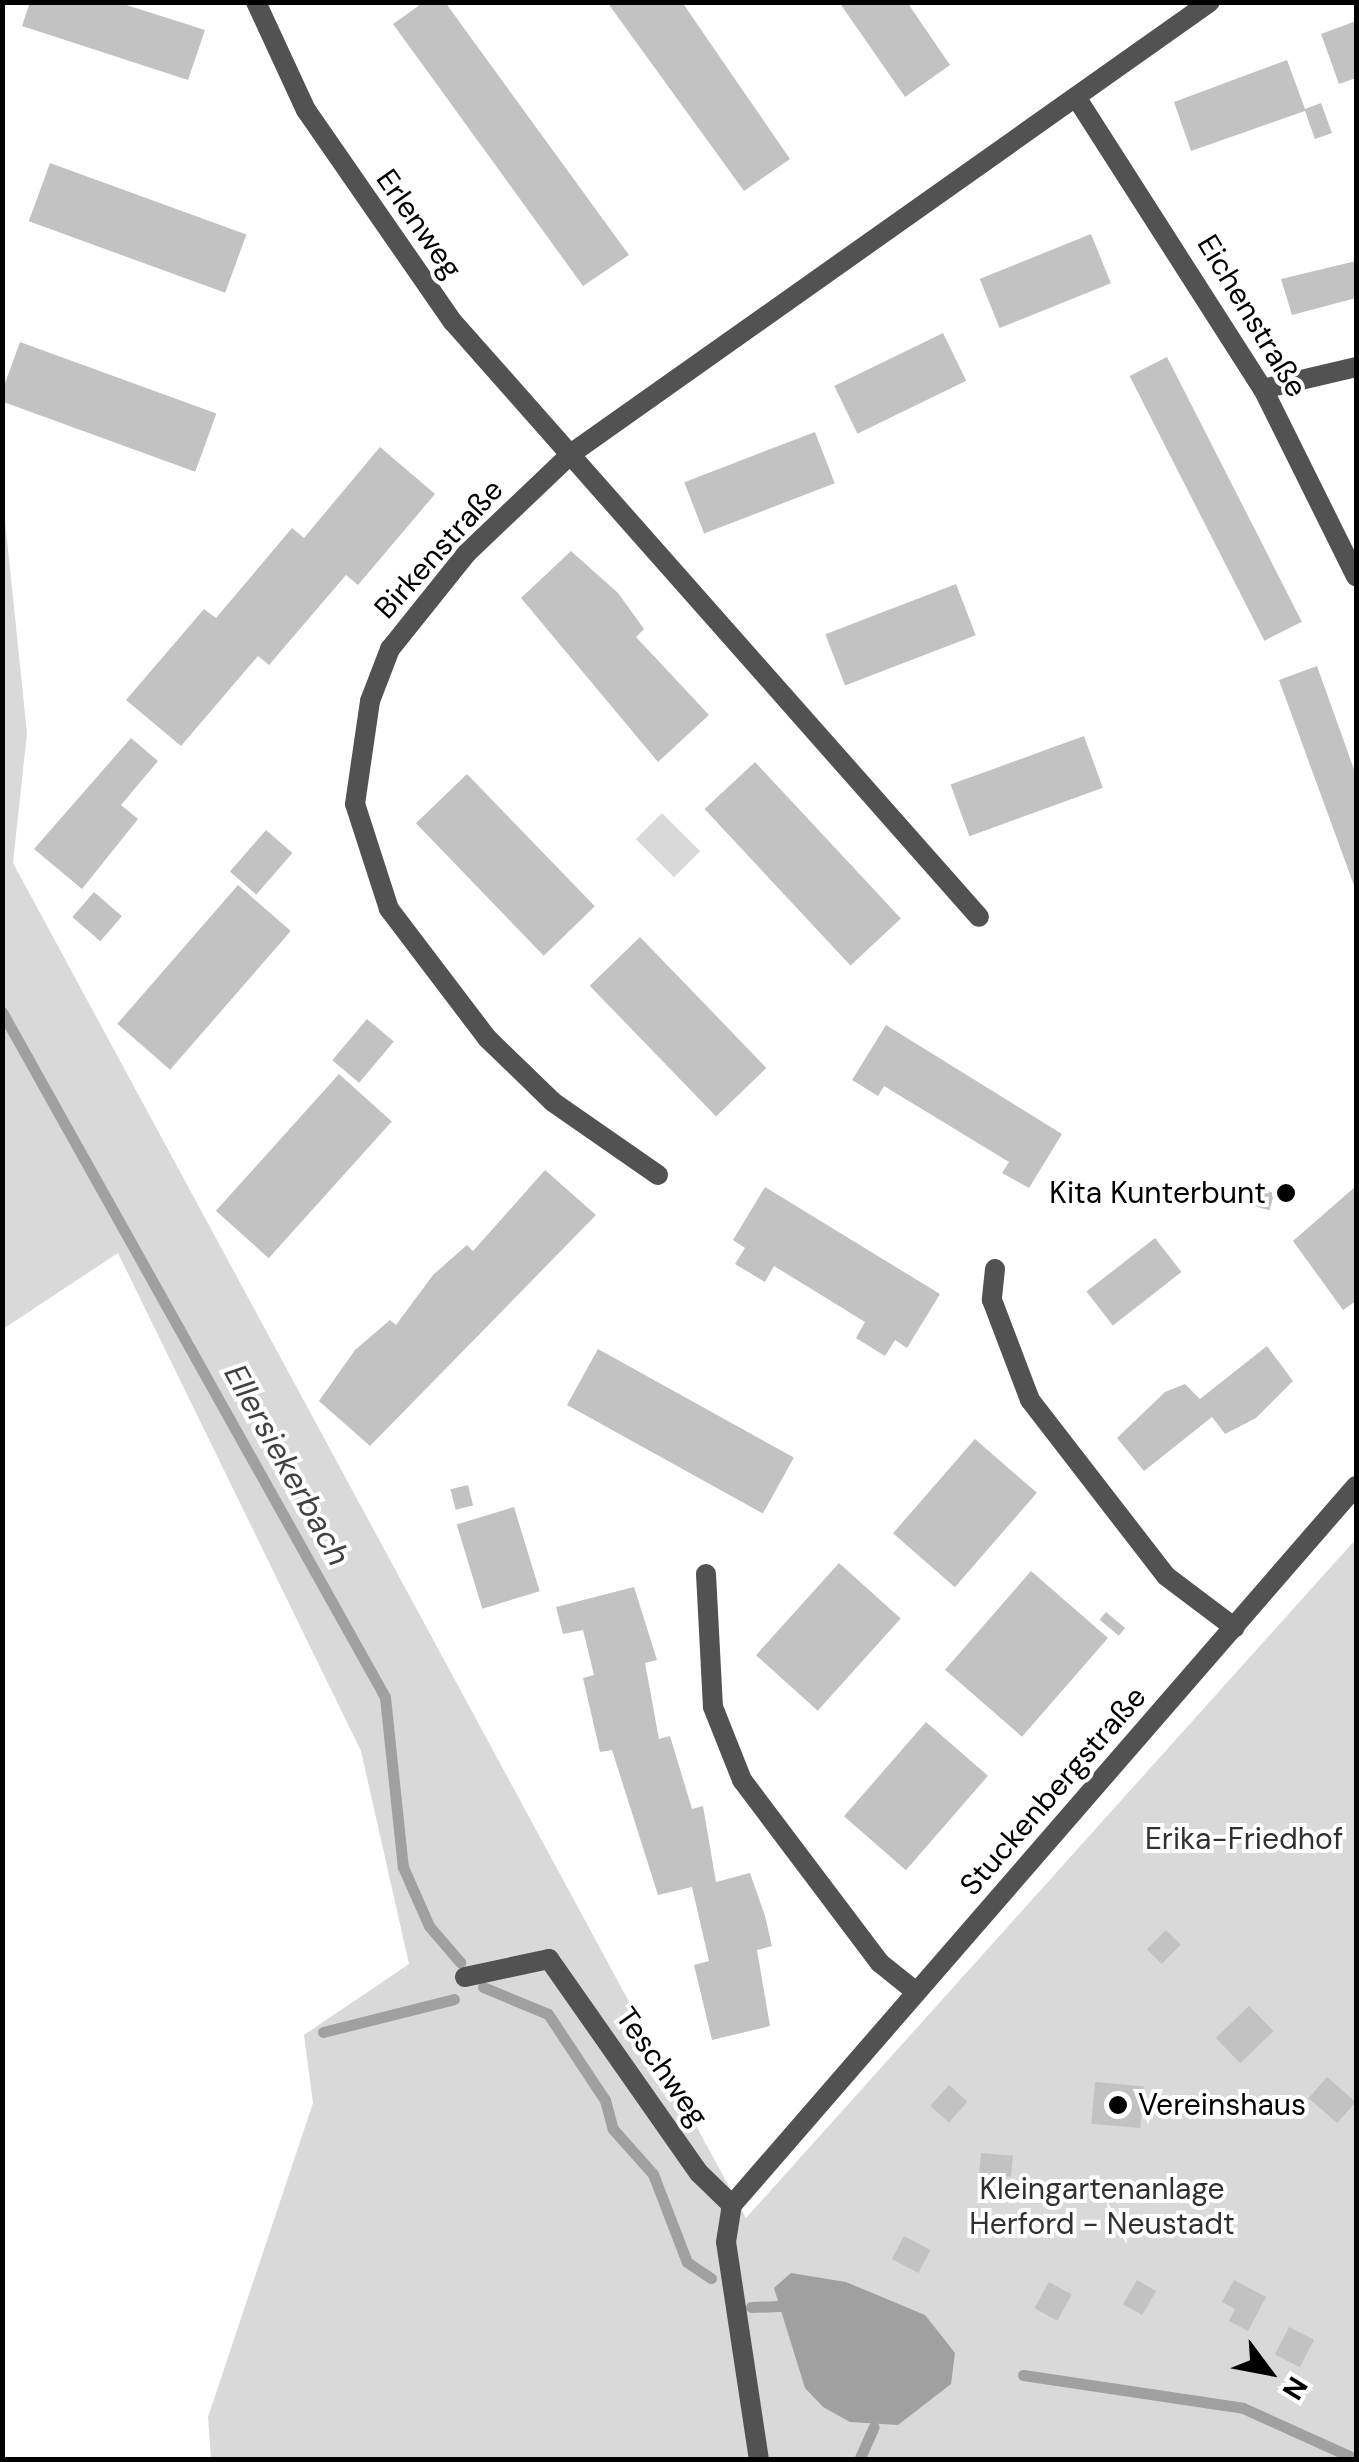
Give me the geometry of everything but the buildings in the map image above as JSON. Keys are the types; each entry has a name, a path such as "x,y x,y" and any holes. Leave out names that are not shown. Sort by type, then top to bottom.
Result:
{"street":[{"name":"Erlenweg","path":"256,2 306,110 376,220 572,453"},
{"name":"Birkenstraße","path":"658,1175 553,1102 450,998 389,909 356,804 370,701 390,649 468,553 572,453 1210,2"},
{"name":"Eichenstraße","path":"1076,97 1263,389 1356,576"},
{"path":"1263,389 1356,367"},
{"path":"572,453 979,918"},
{"path":"995,1269 992,1300 1030,1400 1166,1576 1235,1628"},
{"name":"Stuckenbergstraße","path":"732,2205 1356,1486"},
{"path":"706,1574 713,1707 742,1780 880,1964 915,1992"},
{"name":"Teschweg","path":"465,1976 548,1959 699,2173 732,2205"},
{"path":"732,2205 726,2242 759,2460"}],"green space":[{"path":"2,491 27,733 13,863 746,2218 1356,1539 1356,2459 211,2459 208,2417 313,2103 304,2035 409,1964 361,1751 118,1253 3,1329"},
{"path":"662,813 700,851 674,877 636,839"}],"shaded area":[{"path":"791,2273 846,2282 925,2315 955,2353 951,2384 898,2425 850,2422 823,2407 805,2388 774,2288"}],"waterway":[{"name":"Ellersiekerbach","path":"2,1012 385,1697 403,1867 429,1926 460,1962"},
{"name":"Ellersiekerbach","path":"483,1987 548,2014 605,2100 613,2129 653,2174 687,2262 711,2278"},
{"path":"323,2032 454,1999"},
{"path":"751,2307 779,2306"},
{"path":"1023,2375 1243,2408 1356,2459"},
{"path":"859,2460 874,2427"}],"place":[{"name":"Kita Kunterbunt","path":"1286,1193"},
{"name":"Vereinshaus","path":"1118,2105"}],"park label":[{"name":"Erika-Friedhof","path":"1244,1839"},
{"name":"Kleingartenanlage Herford - Neustadt","path":"1102,2206"}]}
